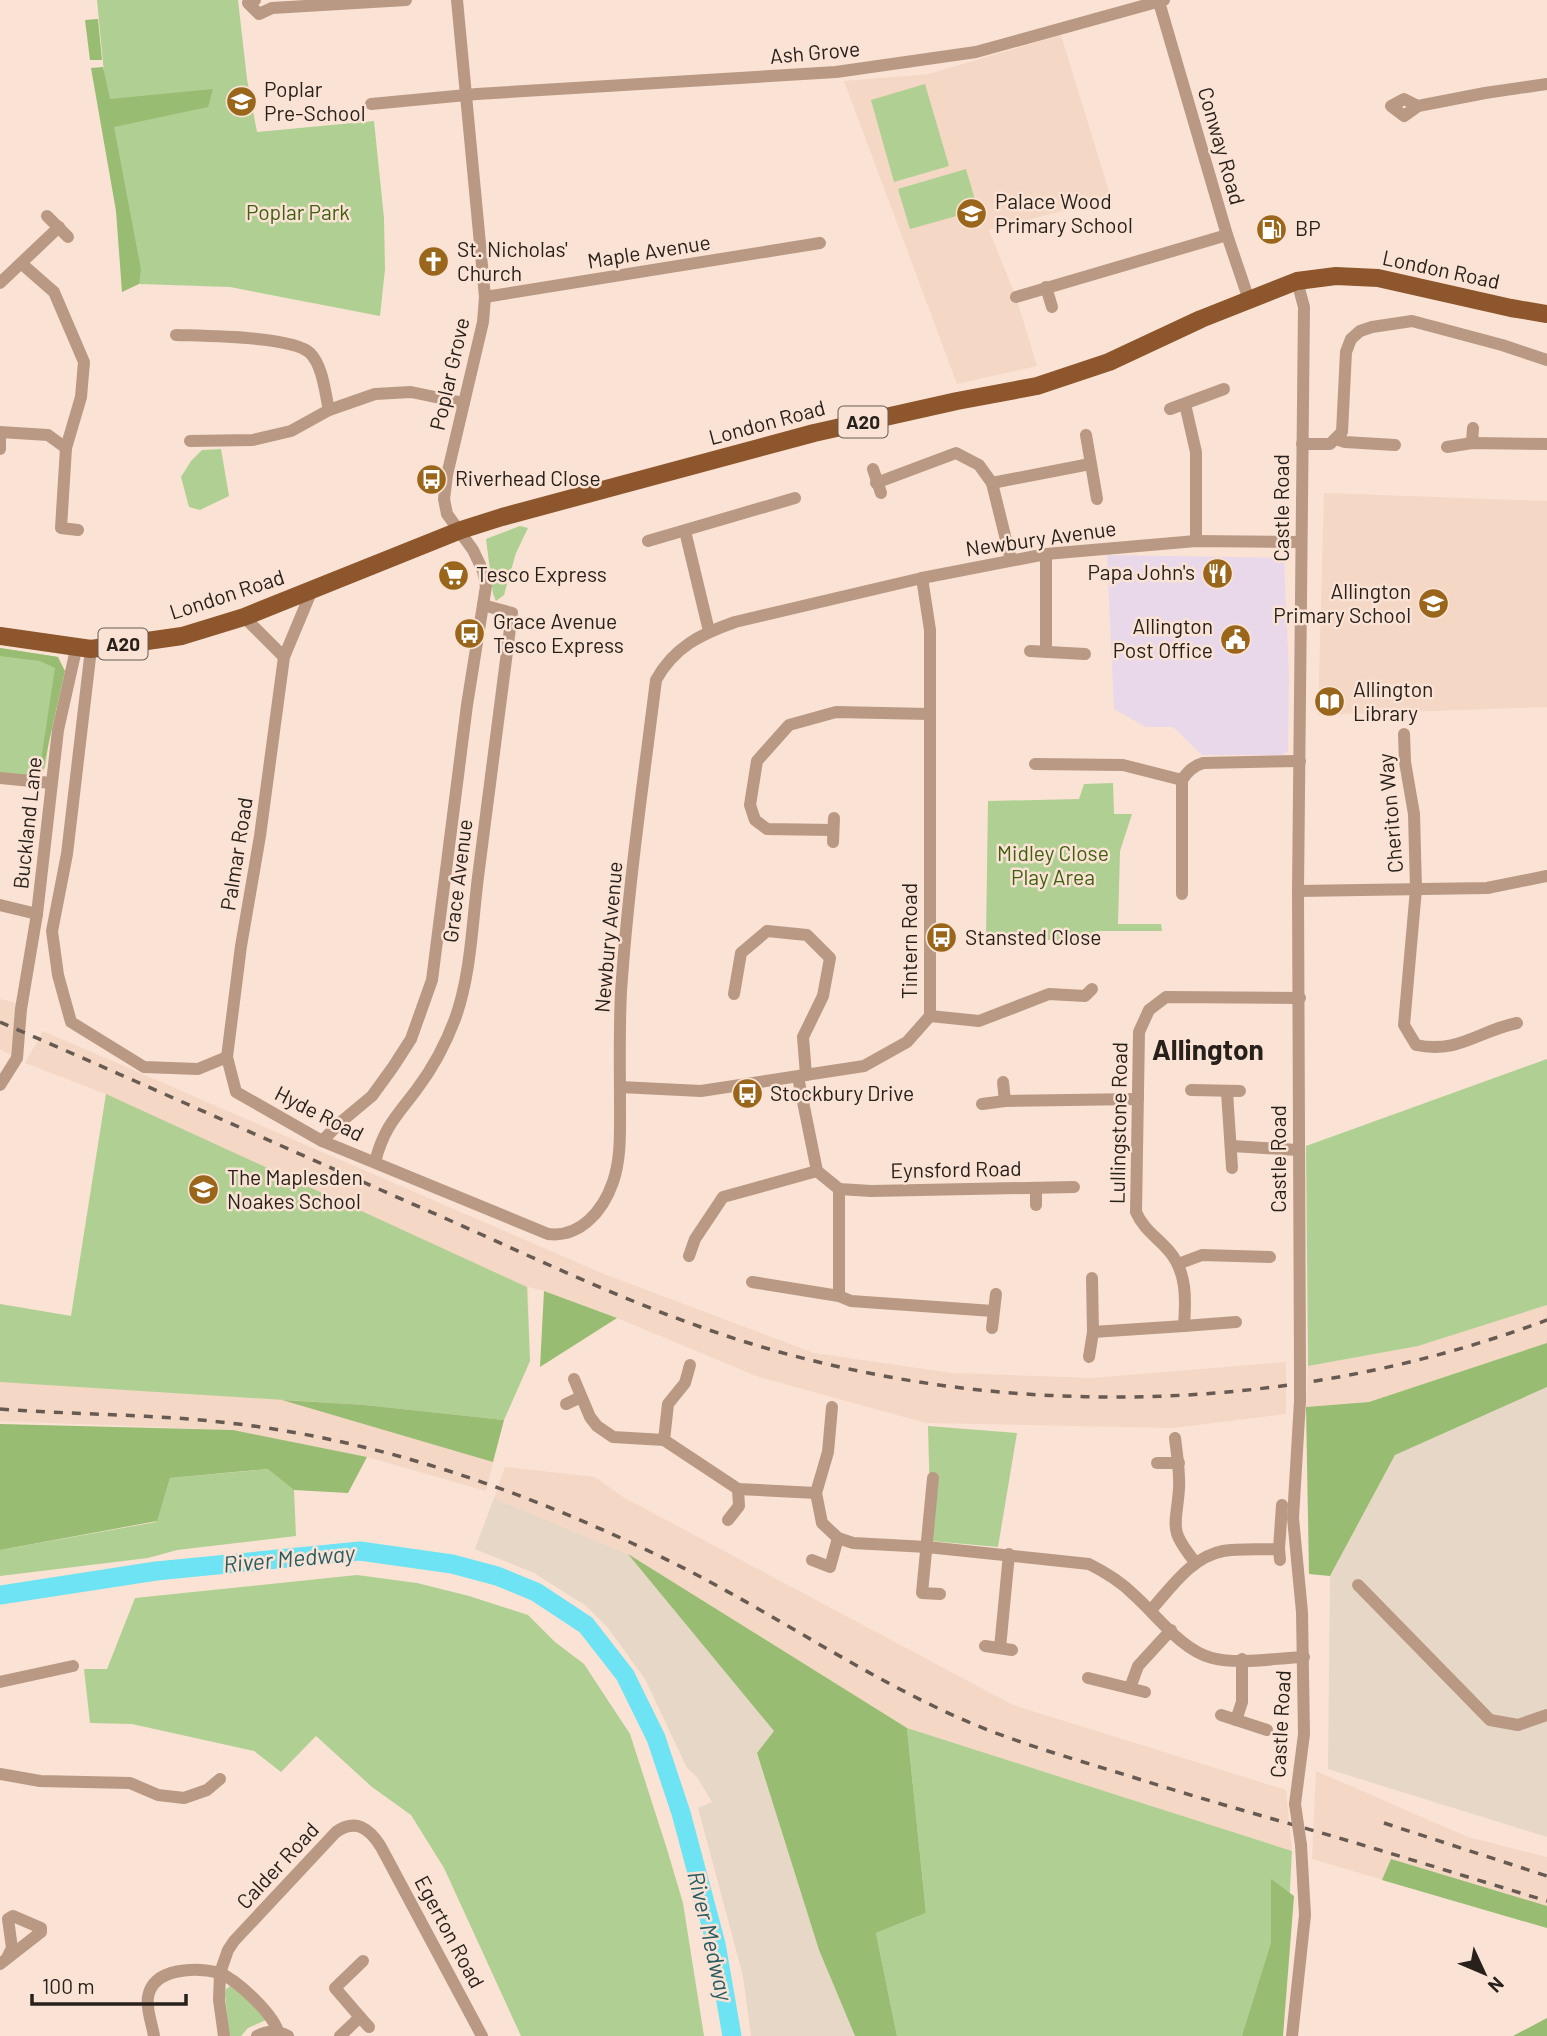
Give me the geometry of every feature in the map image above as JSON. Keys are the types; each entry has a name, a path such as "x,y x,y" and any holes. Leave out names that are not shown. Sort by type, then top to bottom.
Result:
{"main road":[{"name":"London Road","path":"0,636 84,647 182,636 244,617 461,530 814,433 1037,386 1109,362 1201,319 1297,281 1336,276 1378,278 1547,314"}],"street":[{"path":"255,0 248,3 259,14 267,4 406,0"},
{"name":"Poplar Grove","path":"457,0 485,297 483,322 443,499 447,514 461,530"},
{"name":"Ash Grove","path":"467,95 836,72 976,52 1161,1"},
{"name":"Conway Road","path":"1161,1 1227,235 1249,300"},
{"path":"1418,106 1547,84"},
{"path":"371,104 467,95"},
{"path":"0,283 64,232 47,216"},
{"path":"1016,297 1227,235"},
{"name":"Maple Avenue","path":"485,297 820,243"},
{"path":"22,264 54,292 84,362 81,397 66,448 61,528 79,530"},
{"name":"Castle Road","path":"1293,2036 1305,1915 1301,1845 1295,1804 1304,1734 1304,1657 1293,1518 1300,1375 1298,891 1304,307 1297,281"},
{"path":"1046,287 1052,307"},
{"path":"1302,444 1330,444 1342,432 1346,352 1351,339 1360,331 1412,321 1547,360"},
{"path":"176,335 228,336 286,344 308,351 316,361 329,410"},
{"path":"1170,409 1224,389"},
{"path":"190,441 253,440 291,431 329,410 375,394 411,392 464,403"},
{"path":"1185,404 1196,452 1196,541"},
{"path":"1472,443 1473,428"},
{"path":"0,449 0,433 48,435 66,448"},
{"path":"1086,435 1097,499"},
{"path":"1336,439 1395,445"},
{"path":"1447,447 1472,443 1547,444"},
{"path":"873,469 878,488 956,453 979,466 992,483 1011,560"},
{"path":"992,483 1090,464"},
{"path":"648,541 795,498"},
{"name":"Grace Avenue","path":"322,1142 372,1096 393,1068 411,1039 432,980 467,705 486,586 484,571 461,530"},
{"path":"685,531 709,631"},
{"name":"Newbury Avenue","path":"548,1234 574,1232 587,1223 606,1199 618,1167 621,995 627,916 656,680 677,650 709,631 735,622 1011,560 1046,554 1196,541 1301,542"},
{"path":"1046,554 1046,652"},
{"name":"Tintern Road","path":"620,1087 701,1090 864,1066 907,1042 930,1016 930,630 922,578"},
{"name":"Palmar Road","path":"227,1057 241,946 261,835 284,657 312,590"},
{"name":"Grace Avenue","path":"375,1162 380,1142 391,1120 418,1088 437,1057 455,1020 464,985 512,612 483,605"},
{"path":"244,617 284,657"},
{"name":"Buckland Lane","path":"0,1085 17,1058 21,1009 37,914 58,730 84,647"},
{"name":"Buckland Lane","path":"84,647 67,854 52,931 58,975 71,1023 144,1068 198,1069 227,1057"},
{"path":"1030,651 1085,654"},
{"path":"833,830 767,829 755,820 750,805 757,761 789,725 824,715 836,712 929,713"},
{"name":"Cheriton Way","path":"1404,734 1405,762 1414,814 1416,889 1405,1024 1416,1045 1433,1049 1452,1047 1499,1027 1517,1023"},
{"path":"1182,894 1182,780 1191,769 1203,763 1300,761"},
{"path":"1035,764 1123,765 1182,780"},
{"path":"0,778 51,783"},
{"path":"1298,891 1487,888 1547,876"},
{"path":"0,905 37,914"},
{"path":"734,994 741,953 767,931 807,935 830,958 823,996 803,1037 802,1076 817,1171 839,1189 839,1296"},
{"path":"930,1016 979,1021 1049,994 1085,996 1092,989"},
{"name":"Lullingstone Road","path":"1184,1326 1186,1294 1178,1264 1169,1251 1140,1223 1136,1212 1141,1170 1139,1032 1149,1010 1166,996 1300,998"},
{"name":"Hyde Road","path":"227,1057 236,1092 322,1142 548,1234"},
{"path":"1003,1082 1004,1101"},
{"path":"1191,1090 1233,1091 1232,1168"},
{"path":"982,1104 1004,1101 1138,1099"},
{"path":"1232,1146 1298,1150"},
{"path":"689,1256 701,1243 723,1197 817,1171"},
{"name":"Eynsford Road","path":"839,1189 871,1191 1074,1187"},
{"path":"1036,1188 1036,1205"},
{"path":"1178,1264 1202,1255 1270,1257"},
{"path":"1089,1357 1093,1332 1092,1278"},
{"path":"752,1282 839,1296 851,1301 993,1311"},
{"path":"992,1328 996,1294"},
{"path":"1093,1332 1236,1322"},
{"path":"664,1440 668,1404 685,1383 690,1365"},
{"path":"574,1379 590,1417 597,1426 613,1437 664,1440 738,1489 816,1493"},
{"path":"566,1404 581,1397"},
{"path":"831,1405 828,1452 816,1493 822,1523 838,1538 853,1543 927,1547 1089,1563 1110,1574 1200,1654 1214,1658 1242,1659 1304,1657"},
{"path":"1175,1438 1179,1463 1179,1489 1174,1518 1176,1535 1195,1563"},
{"path":"1157,1463 1179,1463"},
{"path":"933,1478 922,1593 940,1594"},
{"path":"728,1520 739,1506 738,1489"},
{"path":"1151,1610 1195,1563 1212,1554 1225,1550 1280,1555 1282,1505"},
{"path":"812,1560 830,1567 838,1538"},
{"path":"985,1646 1006,1649 1009,1554"},
{"path":"1358,1585 1490,1720 1518,1725 1547,1715"},
{"path":"1130,1688 1138,1666 1171,1630"},
{"path":"1236,1720 1242,1702 1242,1659"},
{"path":"0,1682 73,1666"},
{"path":"1088,1678 1145,1692"},
{"path":"1221,1715 1267,1730"},
{"path":"0,1774 40,1781 130,1783 158,1795 184,1798 207,1790 220,1779"},
{"name":"Calder Road","path":"224,2036 219,2000 220,1973 234,1941 336,1832 349,1825 359,1825 368,1829 381,1847"},
{"name":"Egerton Road","path":"381,1847 482,2036"},
{"path":"340,2036 364,2022 335,1988 363,1961"},
{"path":"154,2036 148,1999 150,1990 156,1982 171,1974 193,1969 220,1973 233,1980 283,2033"},
{"path":"257,2036 267,2031 283,2033"}],"shaded area":[{"name":"Palace Wood Primary School","path":"1061,35 1111,198 989,230 1016,297 1037,366 957,384 844,81 929,74"},
{"name":"Allington Primary School","path":"1324,493 1547,501 1547,707 1318,715"},
{"path":"1107,555 1284,558 1289,674 1288,751 1283,755 1202,755 1173,727 1146,727 1114,709"},
{"path":"0,999 18,1003 10,1055 0,1049"},
{"path":"43,1031 604,1274 814,1353 952,1373 1092,1378 1286,1362 1286,1414 1173,1428 926,1423 759,1377 617,1318 528,1287 530,1361 504,1420 365,1405 358,1412 493,1462 486,1491 367,1457 233,1430 0,1421 0,1304 71,1316 106,1094 25,1063"},
{"path":"1547,1305 1547,1343 1369,1402 1306,1407 1308,1366 1418,1346"},
{"path":"1547,1387 1547,1837 1328,1769 1330,1576 1395,1455"},
{"path":"505,1467 595,1477 623,1497 1013,1705 1286,1790 1292,1851 907,1728 628,1554 494,1498"},
{"path":"494,1498 628,1554 775,1731 757,1754 819,1950 855,2036 751,2036 743,1976 698,1808 712,1802 697,1777 687,1768 645,1679 608,1628 586,1606 534,1573 475,1549"},
{"path":"1316,1771 1468,1837 1547,1857 1547,1928 1312,1859"}],"green space":[{"name":"Poplar Park","path":"97,0 238,0 247,79 257,132 374,121 384,218 385,269 380,316 230,287 139,284 111,146"},
{"path":"98,19 102,60 90,60 85,20"},
{"path":"103,67 110,99 213,89 208,107 114,127 141,270 139,284 122,292 116,211 91,68"},
{"path":"925,84 949,166 894,182 871,100"},
{"path":"966,169 978,210 910,229 898,189"},
{"path":"221,449 229,496 200,510 189,507 181,477 202,450"},
{"path":"520,526 528,528 516,553 504,595 496,601 486,539"},
{"path":"0,648 58,657 45,767 42,773 34,774 33,777 0,774"},
{"path":"0,648 58,657 65,671 42,773 39,774 55,668 40,661 0,656"},
{"name":"Midley Close Play Area","path":"1113,783 1114,814 1132,814 1120,851 1118,924 1161,924 1162,931 1096,931 1095,941 986,939 988,801 1079,799 1084,784"},
{"path":"1547,1059 1547,1305 1418,1346 1308,1366 1306,1146"},
{"name":"The Maplesden Noakes School","path":"106,1094 527,1287 530,1361 504,1420 365,1405 0,1382 0,1304 71,1316"},
{"path":"544,1291 617,1318 540,1367"},
{"path":"1547,1343 1547,1387 1395,1455 1330,1576 1309,1574 1306,1407 1369,1402"},
{"path":"282,1400 365,1405 504,1420 493,1462"},
{"path":"0,1424 233,1430 367,1457 348,1493 294,1490 268,1469 170,1478 157,1521 0,1550"},
{"path":"928,1426 1017,1433 998,1547 931,1541"},
{"path":"269,1469 294,1490 296,1536 0,1576 0,1550 156,1522 170,1478"},
{"path":"628,1554 907,1728 926,1913 876,1933 897,2036 855,2036 819,1950 757,1753 774,1731"},
{"path":"357,1575 417,1583 528,1615 555,1642 584,1664 630,1734 683,1903 704,2036 521,2036 444,1868 411,1815 372,1787 316,1736 281,1772 254,1751 132,1724 90,1723 84,1669 107,1669 135,1598"},
{"path":"907,1728 1292,1851 1282,2036 897,2036 876,1933 926,1913"},
{"path":"1391,1859 1547,1906 1547,1928 1382,1880"},
{"path":"1271,1879 1294,1896 1283,2036 1242,2036 1271,1943"},
{"path":"230,1986 235,1986 266,2020 248,2028 241,2036 229,2036 225,1994"},
{"path":"1547,2018 1547,2036 1513,2036"}],"waterway":[{"name":"River Medway","path":"0,1595 156,1571 360,1551 452,1564 497,1576 536,1592 586,1625 625,1675 656,1738 681,1813 716,1944 732,2036"}],"railway":[{"path":"0,1022 636,1302 752,1344 850,1369 950,1386 1050,1395 1152,1397 1253,1389 1353,1374 1451,1351 1547,1320"},
{"path":"0,1409 179,1418 238,1424 346,1443 451,1472 553,1509 653,1553 692,1572 880,1678 980,1727 1050,1752 1547,1901"},
{"path":"1384,1823 1547,1876"}],"place":[{"name":"Poplar Pre-School","path":"241,102"},
{"name":"Palace Wood Primary School","path":"972,214"},
{"name":"BP","path":"1272,229"},
{"name":"St. Nicholas' Church","path":"434,262"},
{"name":"Riverhead Close","path":"432,479"},
{"name":"Papa John's","path":"1218,573"},
{"name":"Tesco Express","path":"453,575"},
{"name":"Allington Primary School","path":"1434,604"},
{"name":"Grace Avenue Tesco Express","path":"470,634"},
{"name":"Allington Post Office","path":"1236,639"},
{"name":"Allington Library","path":"1330,702"},
{"name":"Stansted Close","path":"942,938"},
{"name":"Stockbury Drive","path":"747,1094"},
{"name":"The Maplesden Noakes School","path":"204,1190"}],"district":[{"name":"Allington","path":"1208,1050"}]}
